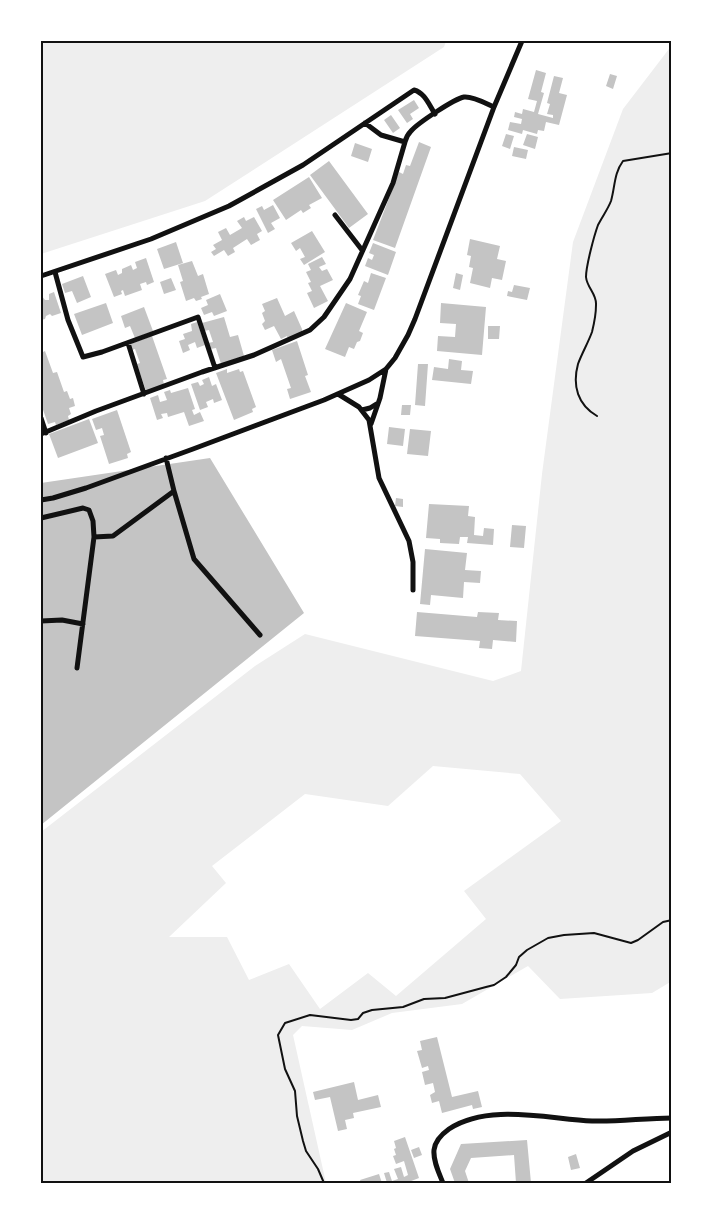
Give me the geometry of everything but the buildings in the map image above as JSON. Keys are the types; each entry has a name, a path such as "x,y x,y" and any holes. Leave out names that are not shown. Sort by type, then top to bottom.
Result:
{"street":[{"path":"41,500 80,490 338,394 369,380 386,369 400,350 415,319 494,107 522,41"},
{"path":"41,276 151,239 229,206 303,165 414,90 424,96 435,114"},
{"path":"41,418 44,433 96,411 254,355 310,330 324,317 347,284 389,192 404,142 410,132 458,99 465,97 494,107"},
{"path":"365,123 381,135 404,142"},
{"path":"335,215 362,250"},
{"path":"55,272 68,320 83,356 86,357 102,352 198,317 215,368"},
{"path":"128,343 144,394"},
{"path":"386,369 371,425 374,459 379,478 409,540 413,562 413,590"},
{"path":"338,394 362,410 371,425"},
{"path":"362,410 378,403"},
{"path":"166,458 194,558 260,635"},
{"path":"94,537 113,536 174,491"},
{"path":"41,518 83,508 89,510 93,520 94,537 77,668"},
{"path":"41,621 62,620 83,624"},
{"path":"443,1183 435,1159 434,1150 437,1142 442,1134 474,1118 507,1114 593,1121 672,1118"},
{"path":"586,1183 633,1151 672,1132"}],"path":[{"path":"597,416 589,412 579,400 576,375 578,365 592,331 596,312 595,297 587,284 586,276 596,231 610,201 615,176 623,161 672,153"},
{"path":"324,1183 318,1169 306,1151 301,1134 295,1091 286,1069 278,1035 286,1023 310,1015 351,1020 358,1019 364,1013 372,1010 403,1007 424,1000 445,998 494,985 506,977 516,965 519,957 527,950 548,938 564,935 594,934 631,943 663,922 672,920"}],"shaded area":[{"path":"41,41 446,41 444,47 205,201 41,254"},
{"path":"672,45 672,981 652,993 560,999 528,966 462,1004 392,1013 352,1030 302,1026 293,1035 326,1183 41,1183 41,832 255,666 305,634 493,681 521,671 542,474 573,242 623,109","holes":["433,766 520,774 561,821 464,891 486,919 396,996 368,973 320,1009 289,964 249,980 227,937 169,937 226,883 212,866 305,794 388,806"]}]}
